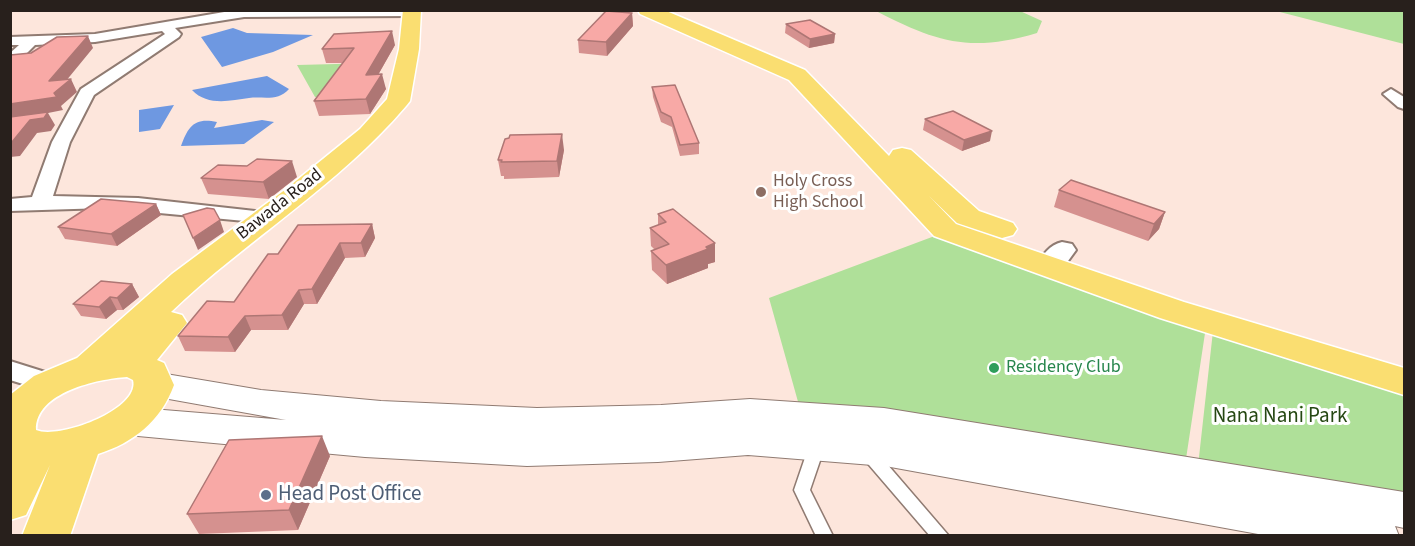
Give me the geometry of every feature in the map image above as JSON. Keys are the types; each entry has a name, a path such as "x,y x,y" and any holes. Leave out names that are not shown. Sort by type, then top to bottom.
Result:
{"main road":[{"path":"647,10 805,72"},
{"path":"675,10 805,72 945,230 1188,295 1404,363"},
{"path":"22,426 57,448 80,443 127,421 147,403 143,375 213,277 351,170 393,134 420,100 418,11"},
{"name":"Bawada Road","path":"91,367 184,280 369,134 398,101 418,11"},
{"path":"1056,258 1172,310 1404,382"},
{"path":"10,502 22,426 32,398 52,384 91,367 143,375 261,404 381,415 537,422 661,419 750,413 884,422 1404,510"},
{"path":"127,421 365,442 527,450 658,447 748,440 864,448 1377,536"},
{"path":"46,536 80,443"}],"street":[{"path":"10,40 95,38 244,13 418,11"},
{"path":"41,201 62,142 87,92 174,34 163,25"},
{"path":"10,62 31,41"},
{"path":"1390,94 1404,104"},
{"path":"53,119 74,116"},
{"path":"10,205 41,201 123,201 266,217"},
{"path":"10,370 52,384"}],"lane":[{"path":"817,445 802,490 825,536"},
{"path":"864,448 933,533"}],"green space":[{"path":"876,11 1020,11 1042,21 1037,33 1013,39 972,43 936,37"},
{"path":"1276,11 1404,11 1404,44"},
{"path":"376,63 330,96 315,97 297,65"},
{"name":"Residency Club","path":"948,231 1207,320 1184,472 802,416 769,298"},
{"name":"Nana Nani Park","path":"1214,322 1404,382 1404,510 1197,475"}],"water":[{"path":"233,28 247,33 313,35 273,52 222,67 201,37"},
{"path":"267,76 289,89 280,96 270,98 219,101 204,98 192,90"},
{"path":"174,105 160,129 139,132 139,110"},
{"path":"262,120 274,122 244,144 181,146 189,129 197,122 217,122 214,128"}],"building":[{"path":"606,11 632,13 606,42 578,40"},
{"path":"810,20 835,34 810,39 786,24"},
{"path":"392,31 366,75 382,74 366,99 314,101 354,48 322,49 334,34"},
{"path":"88,36 49,81 71,79 54,93 57,97 10,104 10,55 31,53 57,37"},
{"path":"675,85 699,143 680,145 671,117 661,112 652,87"},
{"path":"953,111 992,131 964,140 925,119"},
{"path":"48,112 44,118 30,120 10,142 10,117"},
{"path":"562,134 557,161 501,162 502,160 498,160 505,139 510,135"},
{"path":"257,159 292,161 263,182 201,178 218,165 247,166"},
{"path":"1071,180 1165,212 1154,224 1059,190"},
{"path":"101,199 156,204 111,234 58,227"},
{"path":"207,208 214,209 220,220 193,238 183,215"},
{"path":"673,209 715,243 706,247 708,249 666,265 651,251 669,244 650,228 666,222 658,214"},
{"path":"372,224 361,243 340,243 312,289 299,290 282,315 245,316 228,337 178,336 207,301 234,302 268,254 278,254 298,225"},
{"path":"101,281 132,284 117,298 110,297 99,307 73,304"},
{"path":"322,436 289,510 187,514 229,440"}],"place":[{"name":"Holy Cross High School","path":"761,192"},
{"name":"Residency Club","path":"994,368"},
{"name":"Head Post Office","path":"266,495"}]}
